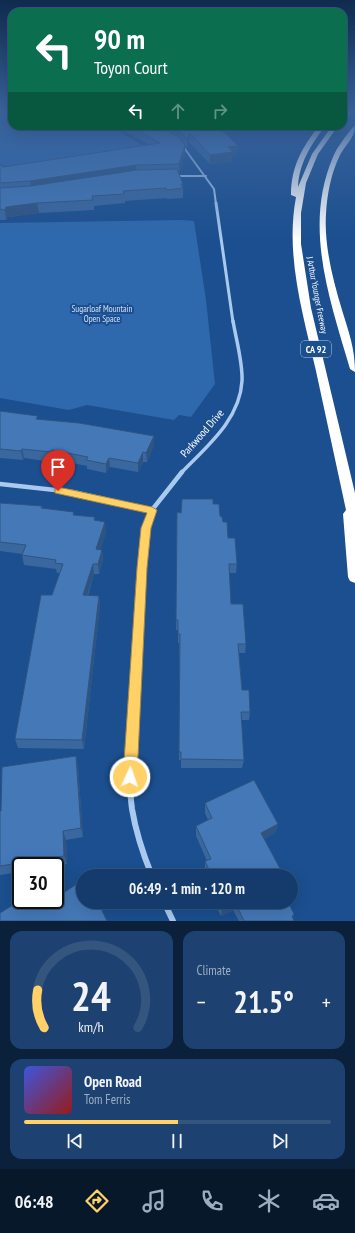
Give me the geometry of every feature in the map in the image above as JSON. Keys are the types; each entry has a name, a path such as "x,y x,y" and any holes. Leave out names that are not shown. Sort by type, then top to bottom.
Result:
{"highway":[{"path":"297,210 294,182 296,170 302,154"},
{"name":"J Arthur Younger Freeway","path":"315,154 303,180 297,210 295,239 299,274 355,522"},
{"name":"J Arthur Younger Freeway","path":"339,154 335,160 326,186 322,206 322,234 334,298 355,369"},
{"path":"326,186 346,154"},
{"path":"334,298 355,347"},
{"path":"347,486 355,576"}],"street":[{"name":"Parkwood Drive","path":"149,869 139,843 132,808 130,777 142,568 146,528 152,510 177,478 228,422 239,402 242,380 221,247 214,189 206,176 188,154"},
{"path":"172,176 206,176"},
{"path":"0,484 73,492 152,510"},
{"path":"167,909 173,921"}],"green space":[{"path":"0,154 102,154 23,169 0,165"},
{"name":"Sugarloaf Mountain Open Space","path":"194,221 206,300 215,384 191,417 179,415 174,420 87,405 69,410 0,398 0,223"}],"building":[{"path":"88,154 182,154 179,164 136,165 30,181 0,183 0,164 3,167"},
{"path":"177,169 183,184 181,184 183,188 123,191 124,194 92,196 93,200 37,203 6,207 5,210 0,209 0,188 31,186 137,170"},
{"path":"0,411 38,416 36,419 79,423 154,436 146,453 143,452 138,463 109,458 106,464 86,460 88,457 52,450 51,452 22,449 21,451 0,449"},
{"path":"182,499 213,499 213,504 219,504 220,516 222,517 223,522 227,522 228,538 235,538 237,564 229,564 231,604 243,604 246,644 238,644 242,690 249,690 250,712 241,712 244,760 181,759 181,752 179,752 180,634 178,634 178,620 176,620 177,512 181,513"},
{"path":"0,503 42,506 41,508 74,512 73,515 95,517 94,520 105,522 96,549 102,550 98,564 93,564 83,595 99,596 82,740 15,739 41,595 52,595 63,564 55,563 56,560 22,555 26,545 0,542"},
{"path":"76,756 81,828 63,831 64,856 12,857 12,864 0,866 2,767"},
{"path":"254,780 278,824 261,833 280,869 209,869 205,861 211,859 196,826 212,818 205,803"},
{"path":"76,885 76,909 101,909 107,921 0,921 0,913 12,906 12,909 64,909 64,892"},
{"path":"238,909 292,909 294,914 292,916 294,921 244,921"}],"route":[{"path":"58,491 73,492 152,510 146,528 142,568 130,777"}]}
